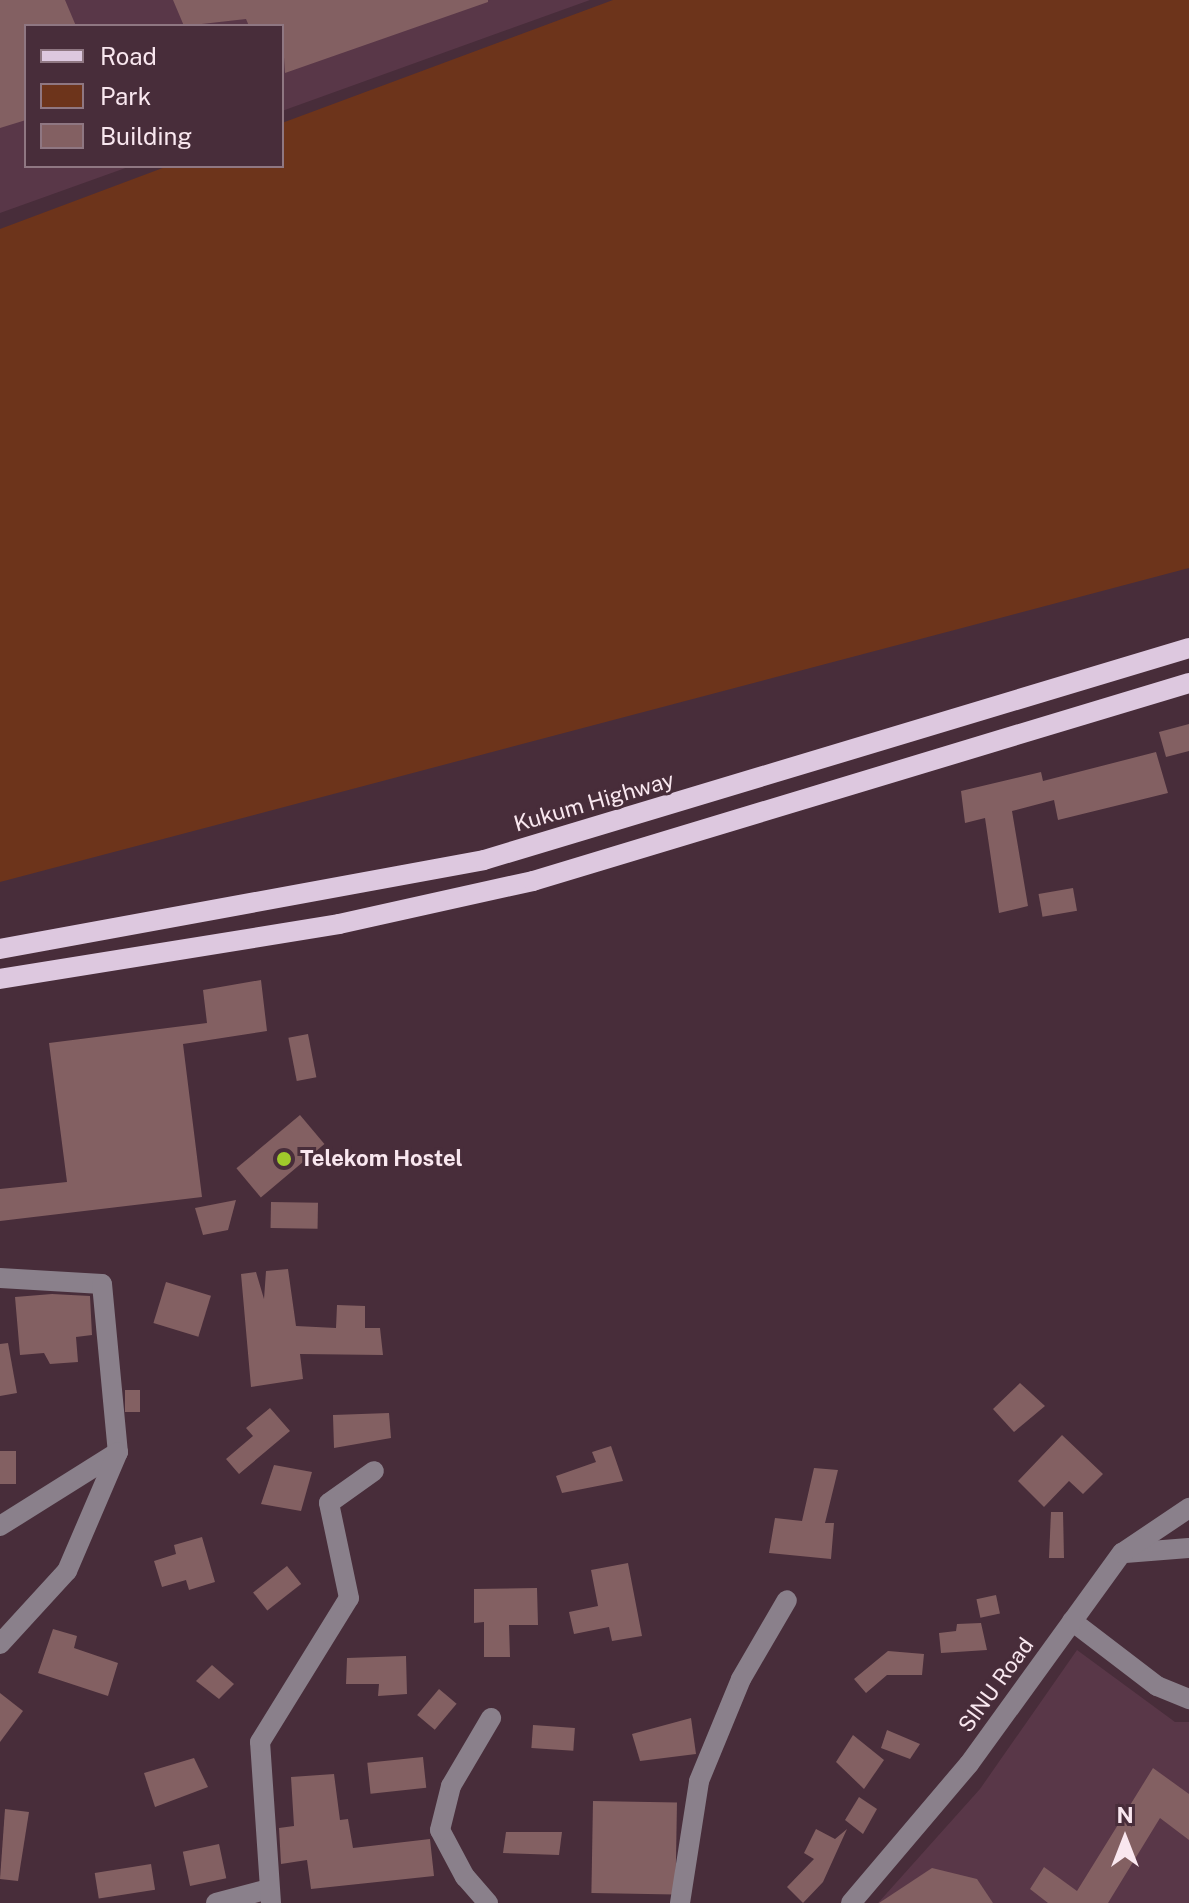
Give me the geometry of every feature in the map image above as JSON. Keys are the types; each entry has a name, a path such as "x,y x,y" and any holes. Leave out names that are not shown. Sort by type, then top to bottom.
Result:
{"main road":[{"name":"Kukum Highway","path":"0,949 484,860 1189,648"},
{"path":"0,979 339,924 533,881 1189,683"}],"street":[{"path":"0,1278 102,1284 118,1452 67,1571 0,1644"},
{"path":"0,1526 118,1452"},
{"path":"216,1903 270,1896 260,1742 349,1598 329,1503 374,1471"},
{"name":"SINU Road","path":"851,1903 969,1764 1122,1553 1189,1508"},
{"path":"1122,1553 1189,1548"},
{"path":"680,1903 699,1781 741,1679 787,1600"},
{"path":"1072,1621 1157,1686 1189,1699"},
{"path":"488,1903 465,1877 440,1830 451,1786 491,1718"}],"shaded area":[{"path":"0,0 590,0 284,110 284,24 24,24 24,168 125,168 0,213"},
{"path":"1077,1650 1175,1722 1189,1722 1189,1903 878,1903 980,1789"}],"green space":[{"path":"613,0 1189,0 1189,568 0,882 0,229 163,168 284,168 284,122"}],"building":[{"path":"0,0 65,0 75,24 24,24 24,121 0,128"},
{"path":"173,0 488,0 285,73 284,24 248,24 246,19 183,24"},
{"path":"1189,724 1189,751 1166,757 1159,732"},
{"path":"1156,752 1168,793 1058,820 1054,800 1012,811 1028,906 999,913 985,818 965,823 961,791 1041,772 1043,781"},
{"path":"1073,888 1077,911 1043,917 1039,894"},
{"path":"261,980 267,1031 183,1044 202,1197 0,1221 0,1189 67,1182 49,1043 207,1023 203,990"},
{"path":"308,1034 316,1077 297,1081 288,1038"},
{"name":"Telekom Hostel","path":"300,1115 324,1144 261,1197 236,1168"},
{"path":"236,1200 228,1230 203,1235 195,1208"},
{"path":"271,1202 318,1203 318,1229 271,1228"},
{"path":"288,1269 296,1326 336,1328 337,1305 365,1306 365,1328 380,1328 383,1355 300,1354 303,1379 251,1387 241,1274 256,1272 264,1299 266,1271"},
{"path":"166,1282 211,1296 198,1337 153,1323"},
{"path":"52,1294 90,1296 92,1335 76,1337 78,1362 50,1364 44,1353 20,1355 15,1297"},
{"path":"8,1343 17,1393 0,1396 0,1344"},
{"path":"1020,1383 1045,1406 1014,1432 993,1409"},
{"path":"125,1390 140,1390 140,1412 125,1412"},
{"path":"270,1408 290,1431 239,1474 226,1459 253,1436 246,1428"},
{"path":"389,1413 391,1438 334,1448 333,1415"},
{"path":"1062,1435 1103,1474 1083,1494 1069,1481 1044,1507 1018,1481"},
{"path":"611,1446 623,1481 562,1493 556,1476 596,1462 592,1452"},
{"path":"0,1451 16,1451 16,1484 0,1484"},
{"path":"274,1465 312,1472 301,1511 261,1504"},
{"path":"814,1468 838,1470 825,1523 834,1523 831,1559 769,1553 775,1518 802,1521"},
{"path":"1051,1512 1063,1512 1064,1558 1049,1558"},
{"path":"202,1537 215,1582 189,1590 186,1580 162,1587 154,1561 176,1554 174,1545"},
{"path":"628,1563 642,1636 612,1641 609,1627 574,1634 569,1612 598,1606 591,1570"},
{"path":"287,1566 301,1584 267,1611 253,1592"},
{"path":"537,1588 538,1625 509,1625 510,1657 484,1657 484,1622 474,1623 474,1589"},
{"path":"996,1595 1000,1614 980,1618 976,1599"},
{"path":"981,1623 987,1650 941,1653 939,1633 956,1631 957,1624"},
{"path":"53,1629 77,1636 74,1648 118,1663 108,1696 38,1673"},
{"path":"888,1651 924,1654 922,1675 887,1675 866,1693 854,1679"},
{"path":"406,1656 407,1694 378,1696 379,1684 346,1684 347,1658"},
{"path":"212,1665 234,1684 219,1699 196,1681"},
{"path":"439,1689 457,1704 435,1730 417,1715"},
{"path":"0,1693 23,1711 0,1742"},
{"path":"691,1718 696,1754 640,1761 632,1734"},
{"path":"533,1725 575,1728 573,1751 531,1748"},
{"path":"887,1730 920,1744 910,1759 881,1748"},
{"path":"853,1735 884,1760 864,1789 836,1762"},
{"path":"423,1757 426,1788 371,1794 367,1763"},
{"path":"194,1758 208,1787 155,1807 144,1773"},
{"path":"1153,1768 1189,1794 1189,1840 1160,1818 1108,1903 1048,1903 1030,1889 1044,1867 1077,1891"},
{"path":"334,1774 340,1820 348,1819 353,1848 430,1839 434,1876 311,1889 307,1860 281,1864 279,1828 294,1826 291,1777"},
{"path":"859,1797 877,1809 863,1834 845,1820"},
{"path":"593,1801 677,1802 675,1894 591,1893"},
{"path":"5,1809 29,1812 18,1881 0,1879"},
{"path":"816,1829 835,1839 847,1829 823,1882 803,1903 787,1887 814,1859 804,1853"},
{"path":"506,1832 562,1832 559,1855 503,1853"},
{"path":"219,1844 226,1878 190,1886 183,1852"},
{"path":"151,1864 155,1890 99,1899 95,1873"},
{"path":"932,1868 977,1879 993,1903 879,1903"}],"place":[{"name":"Telekom Hostel","path":"284,1159"}]}
